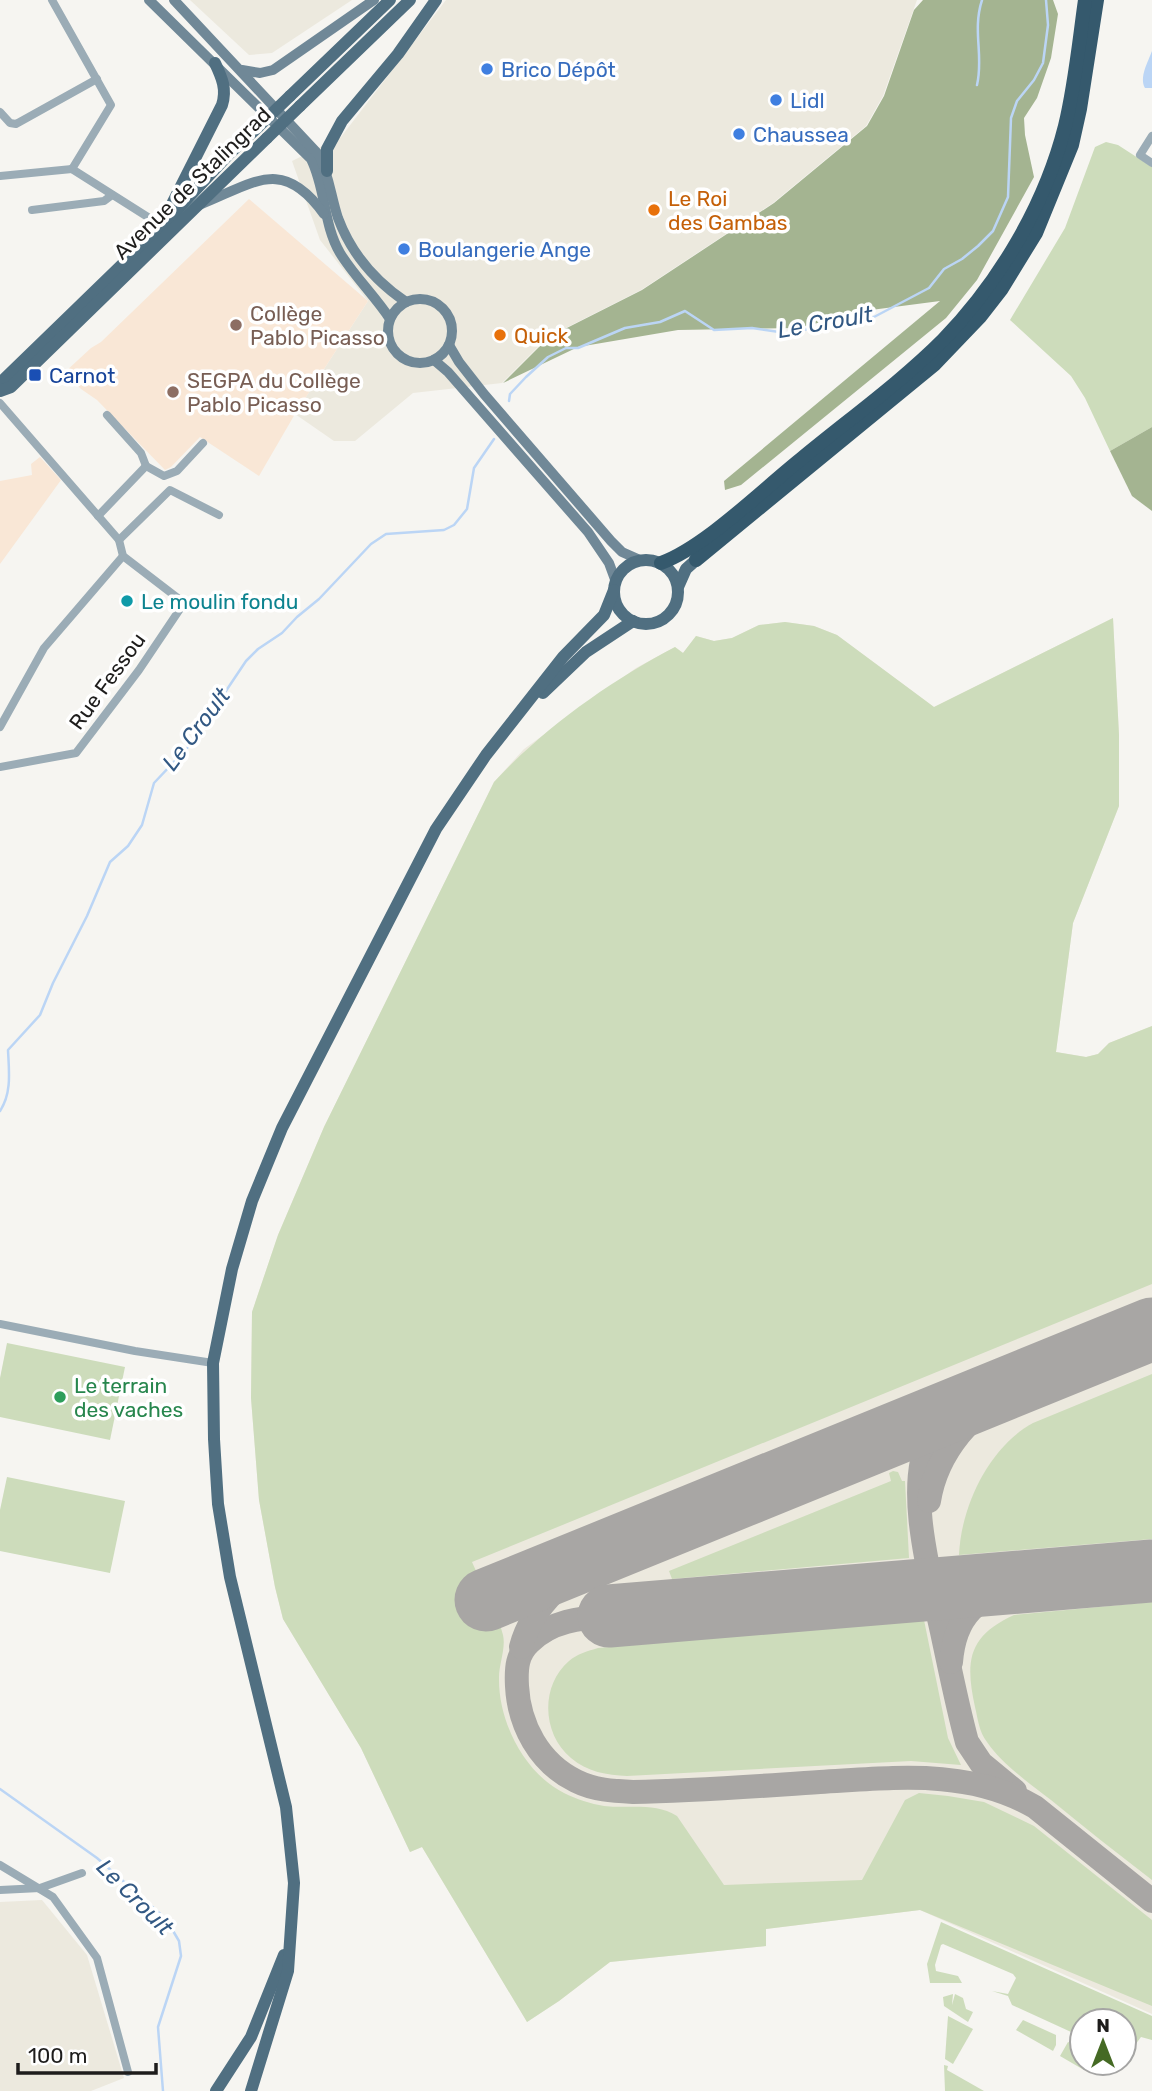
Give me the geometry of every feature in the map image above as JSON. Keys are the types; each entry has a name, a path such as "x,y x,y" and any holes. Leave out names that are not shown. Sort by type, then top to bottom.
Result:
{"highway":[{"path":"661,563 690,548 712,531 918,363 956,325 989,286 1028,220 1060,142 1073,87 1085,0"},
{"path":"695,560 935,363 980,317 1001,290 1036,233 1072,145 1097,0"}],"main road":[{"path":"149,0 311,159 319,176 325,215 340,252 390,319"},
{"path":"174,0 319,155 327,171"},
{"path":"241,70 260,73 273,70 374,0"},
{"name":"Avenue de Stalingrad","path":"0,383 162,226 230,153 390,0"},
{"name":"Avenue de Stalingrad","path":"0,391 10,387 410,0"},
{"path":"406,302 385,287 357,256 338,218 327,171 327,149 342,121 398,54 436,0"},
{"path":"162,226 225,96 223,81 215,63"},
{"path":"196,206 265,178 283,179 296,184 310,195 325,215"},
{"path":"428,300 442,307 451,322 449,345 443,354 434,360 419,363 401,357 393,350 387,329 396,309 406,302 428,300"},
{"path":"449,345 484,394 611,541 622,552 640,560 661,563 675,578 678,587"},
{"path":"434,360 448,372 588,532 608,563 619,609 633,621 643,624 662,620 675,606 678,587 686,569 695,560"},
{"path":"251,2091 288,1971 294,1883 289,1824 227,1563 218,1504 213,1363 232,1269 252,1201 282,1128 436,829 479,764 563,657 604,615 625,568 640,560"},
{"path":"517,717 586,652 633,621"},
{"path":"213,1410 221,1322"},
{"path":"216,2091 240,2056 262,2013 280,1969 293,1924"}],"street":[{"path":"52,0 111,105 72,169"},
{"path":"0,113 10,123 16,124 97,79"},
{"path":"1152,136 1140,155 1152,163"},
{"path":"0,176 72,169 162,226"},
{"path":"33,210 104,201 112,195"},
{"path":"0,403 99,516 123,548 123,556 44,648 0,727"},
{"path":"107,415 141,453 146,466 164,476 177,471 203,443"},
{"path":"99,516 146,466"},
{"path":"119,540 170,491 219,515"},
{"name":"Rue Fessou","path":"0,767 76,753 180,609 179,599 123,556"},
{"path":"0,1324 135,1351 213,1363"},
{"path":"0,1865 52,1897 97,1958 128,2072"},
{"path":"0,1890 40,1888 82,1873"}],"shaded area":[{"path":"190,0 352,0 272,53 249,55"},
{"path":"446,0 917,0 883,96 866,126 773,203 641,290 548,337 502,383 413,393 355,441 334,441 295,414 368,301 320,240 292,161 341,137"},
{"name":"Collège Pablo Picasso","path":"249,199 368,301 295,414 259,476 200,437 165,470 97,400 81,389 65,372 101,342"},
{"path":"40,457 61,480 0,564 0,481 32,475 31,464"},
{"path":"1113,618 1119,735 1119,806 1073,923 1056,1052 1086,1057 1098,1054 1109,1043 1152,1026 1152,2014 920,1910 766,1929 766,1946 610,1962 527,2022 422,1847 410,1852 361,1748 283,1619 259,1500 251,1398 252,1312 278,1235 324,1127 494,782 524,749 636,668 675,647 683,653 696,636 714,641 732,638 759,625 785,622 814,626 837,635 934,707"},
{"path":"42,1900 87,1955 124,2078 91,2091 0,2091 0,1902"}],"green space":[{"path":"923,0 1053,0 1058,14 1051,58 1037,98 1024,118 1034,177 977,280 946,318 741,485 725,490 724,481 940,301 871,310 797,328 678,330 578,347 503,383 549,337 642,290 774,203 867,126 884,96 914,10"},
{"path":"1106,142 1118,145 1152,167 1152,427 1110,451 1085,398 1071,376 1010,320 1065,228 1095,147"},
{"path":"1152,427 1152,511 1132,496 1110,451"},
{"path":"1113,618 1119,735 1119,806 1073,923 1056,1052 1086,1057 1098,1054 1109,1043 1152,1026 1152,1284 472,1562 503,1635 499,1677 503,1711 516,1744 537,1773 550,1784 569,1795 594,1804 651,1807 677,1816 724,1885 862,1880 905,1800 919,1793 984,1802 1034,1826 1152,1920 1152,2006 920,1910 766,1929 766,1946 610,1962 527,2022 422,1847 410,1852 361,1748 283,1619 259,1500 251,1398 252,1312 278,1235 324,1127 494,782 534,743 602,690 675,647 683,653 696,636 714,641 732,638 759,625 785,622 814,626 837,635 934,707"},
{"name":"Le terrain des vaches","path":"7,1343 125,1367 110,1440 0,1417 0,1378"},
{"path":"1152,1374 1152,1539 959,1555 965,1517 972,1498 980,1480 1003,1447 1033,1423"},
{"path":"898,1472 902,1481 905,1481 909,1558 672,1579 669,1571 891,1481 889,1473"},
{"path":"7,1477 125,1501 110,1573 0,1551 0,1510"},
{"path":"1152,1602 1152,1880 1025,1780 993,1750 980,1730 970,1676 971,1663 979,1641 999,1623 1014,1615"},
{"path":"924,1620 948,1738 961,1765 911,1761 620,1776 597,1772 577,1763 561,1748 550,1723 549,1696 560,1671 576,1656 598,1648"},
{"path":"941,1922 1132,2007 1068,2007 1068,2031 1012,2005 1008,1996 992,1991 1008,1994 1016,1978 1013,1974 943,1944 935,1965 936,1971 958,1976 962,1983 930,1983 927,1964"},
{"path":"953,1994 952,2005 955,1994 963,1998 966,2009 973,2012 968,2022 944,2006 943,1997"},
{"path":"1138,2010 1152,2016 1152,2040 1141,2037 1138,2041"},
{"path":"948,2016 973,2029 953,2064 945,2059"},
{"path":"1023,2020 1056,2035 1053,2051 1016,2030"},
{"path":"1068,2042 1068,2061 1060,2056"},
{"path":"944,2065 948,2066 947,2070 984,2091 945,2091"}],"water":[{"path":"1152,51 1152,88 1145,88 1144,74"}],"waterway":[{"path":"977,85 978,22 982,0"},
{"name":"Le Croult","path":"509,401 510,394 548,357 566,348 578,348 625,328 660,322 685,311 714,330 752,328 786,333 874,317 929,288 944,269 962,259 993,231 1008,197 1011,118 1017,101 1034,80 1043,63 1048,25 1046,0"},
{"name":"Le Croult","path":"0,1111 8,1089 8,1050 40,1015 110,862 128,846 142,825 154,783 189,746 246,661 319,599 371,544 386,534 444,530 454,525 467,509 474,468 494,439"},
{"name":"Le Croult","path":"0,1789 97,1858 166,1919 179,1941 181,1956 158,2027 163,2091"}],"taxiway":[{"path":"929,1501 940,1465 960,1434 986,1407 1016,1384"},
{"path":"965,1405 937,1428 930,1438 923,1458 919,1481 922,1534 967,1742 981,1763 1015,1791"},
{"path":"521,1647 534,1616 544,1603 580,1569 608,1550"},
{"path":"951,1662 958,1631 971,1610 992,1595 1019,1582"},
{"path":"609,1616 577,1620 547,1629 522,1651 518,1662 519,1701 533,1741 551,1764 576,1781 597,1788 633,1792 903,1778 930,1778 984,1786 1035,1807 1152,1901"}],"runway":[{"path":"486,1600 1152,1329"},
{"path":"609,1616 1152,1571"}],"place":[{"name":"Brico Dépôt","path":"487,69"},
{"name":"Lidl","path":"776,100"},
{"name":"Chaussea","path":"739,134"},
{"name":"Le Roi des Gambas","path":"654,210"},
{"name":"Boulangerie Ange","path":"404,249"},
{"name":"Collège Pablo Picasso","path":"236,325"},
{"name":"Quick","path":"500,335"},
{"name":"Carnot","path":"35,375"},
{"name":"SEGPA du Collège Pablo Picasso","path":"173,392"},
{"name":"Le moulin fondu","path":"127,601"},
{"name":"Le terrain des vaches","path":"60,1397"}]}
